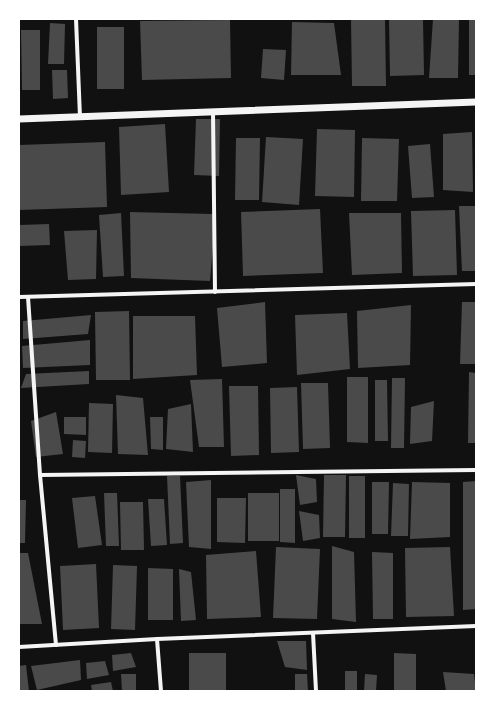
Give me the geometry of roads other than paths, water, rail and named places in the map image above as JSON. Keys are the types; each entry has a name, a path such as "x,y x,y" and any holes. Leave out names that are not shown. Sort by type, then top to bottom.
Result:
{"street":[{"path":"76,19 80,117"},
{"path":"19,119 476,102"},
{"path":"213,112 215,292"},
{"path":"19,297 476,284"},
{"path":"28,297 40,475 56,645"},
{"path":"40,475 476,470"},
{"path":"19,647 157,639 476,626"},
{"path":"313,633 316,691"},
{"path":"157,639 161,691"}]}
